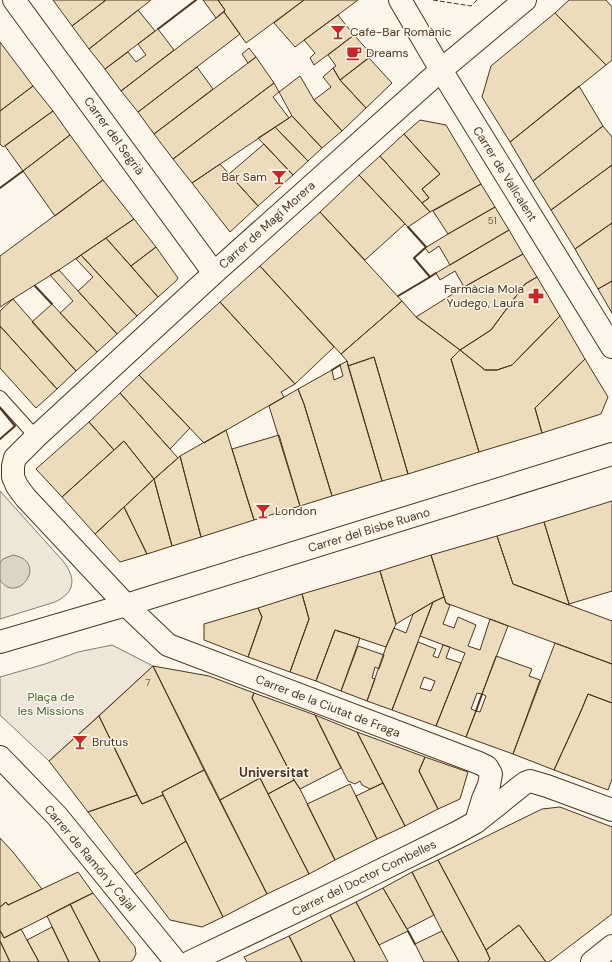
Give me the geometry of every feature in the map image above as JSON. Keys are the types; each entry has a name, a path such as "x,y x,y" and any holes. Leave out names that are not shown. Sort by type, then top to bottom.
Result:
{"street":[{"name":"Carrer del Segrià","path":"14,0 214,273"},
{"name":"Carrer de Vallcalent","path":"400,0 441,70 612,347"},
{"name":"Carrer de Magí Morera","path":"126,605 21,492 13,477 15,458 214,273 441,70 525,0"},
{"name":"Carrer del Bisbe Ruano","path":"126,605 612,454"},
{"path":"0,642 126,605"},
{"name":"Carrer de la Ciutat de Fraga","path":"126,605 168,645 487,767 491,774 489,785 476,822"},
{"name":"Carrer de Ramón y Cajal","path":"0,757 58,816 176,962"},
{"name":"Carrer del Doctor Combelles","path":"190,962 366,878 458,832 476,822 521,786 530,781 612,810"},
{"path":"592,962 612,946"}],"lane":[{"path":"0,396 36,437"}],"green space":[{"path":"0,491 63,561 70,573 72,584 67,594 55,602 0,619"},
{"name":"Plaça de les Missions","path":"112,645 153,666 49,761 0,715 0,677 45,664 78,652"}],"shaded area":[{"path":"13,555 24,559 29,566 30,573 27,580 14,588 7,587 0,580 0,563 3,559"}],"building":[{"path":"53,0 106,0 72,26"},
{"path":"106,0 151,0 89,49 72,26"},
{"path":"203,0 218,0 225,10 216,18"},
{"path":"218,0 304,0 246,43 224,12 225,10"},
{"path":"304,0 358,0 295,47 274,23"},
{"path":"569,0 606,0 612,7 612,60 606,65 555,13"},
{"path":"138,10 155,31 105,69 89,49"},
{"path":"224,12 240,34 138,112 121,91"},
{"path":"555,13 606,65 510,142 482,97 491,66"},
{"path":"338,15 354,35 314,65 310,58 315,53 304,40"},
{"path":"158,29 174,50 121,91 105,69 128,52 136,62 146,55 138,44"},
{"path":"354,35 372,55 340,80 333,68 336,66 328,55"},
{"path":"0,42 33,86 0,111"},
{"path":"249,48 256,57 248,63 242,54"},
{"path":"256,57 274,83 173,159 154,134"},
{"path":"369,58 392,83 366,108 340,80"},
{"path":"197,67 213,89 154,134 138,112"},
{"path":"333,68 340,80 366,108 342,131 314,100 331,87 323,77"},
{"path":"300,76 314,100 342,131 322,148 292,116 279,92"},
{"path":"274,83 279,92 273,97 289,118 192,183 173,159"},
{"path":"33,86 53,111 3,147 0,144 0,111"},
{"path":"579,86 603,126 533,181 510,142"},
{"path":"53,111 70,135 23,171 5,146"},
{"path":"292,116 322,148 308,161 275,127"},
{"path":"420,120 446,125 481,184 430,212 422,203 429,198 422,189 440,174 404,134"},
{"path":"603,126 612,137 612,165 551,210 533,181"},
{"path":"275,127 308,161 293,175 258,138"},
{"path":"404,134 440,174 422,189 429,198 422,203 380,156"},
{"path":"70,135 103,180 55,216 23,171"},
{"path":"264,144 293,175 258,206 229,174"},
{"path":"380,156 430,212 408,227 359,175"},
{"path":"220,164 258,206 230,232 192,183"},
{"path":"612,165 612,223 575,249 551,210"},
{"path":"359,175 405,224 365,260 320,212"},
{"path":"103,180 134,219 59,270 0,307 0,256"},
{"path":"481,184 495,207 448,234 433,211"},
{"path":"495,207 509,230 450,265 439,246 429,253 425,248 448,234"},
{"path":"320,212 402,301 341,354 260,266"},
{"path":"134,219 156,247 131,266 106,238"},
{"path":"612,223 612,281 598,289 575,249"},
{"path":"509,230 523,254 464,287 455,271 440,280 436,273"},
{"path":"106,238 158,297 137,316 81,255"},
{"path":"156,247 178,278 158,297 131,266"},
{"path":"523,254 537,277 525,284 491,330 460,350 416,317 464,287"},
{"path":"81,255 137,316 117,334 78,291 93,277 76,259"},
{"path":"260,266 334,347 295,384 220,302"},
{"path":"59,270 117,334 97,352 60,313 73,301 50,275"},
{"path":"537,277 560,316 512,365 497,370 485,370 460,350 491,330 525,284"},
{"path":"612,281 612,313 598,289"},
{"path":"13,299 76,371 57,389 0,326 0,311"},
{"path":"402,301 416,317 460,350 451,359 479,452 408,474 374,357 348,366 347,361 341,354"},
{"path":"220,302 295,384 281,392 284,397 204,443 139,375"},
{"path":"52,304 97,352 76,371 32,322"},
{"path":"560,316 585,359 535,408 542,433 479,452 451,359 460,350 485,370 497,370 512,365"},
{"path":"0,326 57,389 36,408 0,368"},
{"path":"374,357 408,474 382,481 348,366"},
{"path":"585,359 608,397 601,414 542,433 535,408"},
{"path":"347,361 382,481 332,496 298,389 332,370 334,380 343,376 340,365"},
{"path":"139,375 190,428 170,449 120,393"},
{"path":"298,389 332,496 300,506 269,406"},
{"path":"120,393 178,458 154,479 124,441 114,450 89,422"},
{"path":"89,422 114,450 62,497 36,469"},
{"path":"226,430 254,520 201,537 180,456"},
{"path":"279,435 300,506 254,520 232,449"},
{"path":"124,441 154,479 95,534 62,497"},
{"path":"180,456 201,537 172,546 154,479"},
{"path":"154,479 172,546 147,554 124,507"},
{"path":"612,501 612,591 569,604 544,522"},
{"path":"124,507 147,554 120,562 95,534"},
{"path":"544,522 569,605 513,584 497,536"},
{"path":"497,536 513,584 612,621 612,664 446,603 431,555"},
{"path":"431,555 444,597 396,624 380,571"},
{"path":"380,571 396,624 386,647 335,630 316,681 290,672 309,619 302,594"},
{"path":"302,594 309,619 290,672 248,657 262,617 258,608"},
{"path":"444,597 446,603 450,605 443,624 454,628 458,617 476,625 468,646 480,650 490,619 508,626 482,694 477,693 471,709 476,711 466,737 436,726 465,653 420,636 433,602"},
{"path":"433,602 392,710 367,701 394,628 406,633 413,614"},
{"path":"258,608 262,617 248,657 204,640 204,624"},
{"path":"335,630 360,638 341,691 316,681"},
{"path":"418,642 436,649 433,656 438,658 443,645 450,647 446,658 461,663 436,726 392,710","holes":["424,677 435,681 431,691 420,688"]},
{"path":"555,643 612,664 612,703 588,694 554,770 513,754"},
{"path":"358,646 384,655 379,669 375,667 372,678 375,679 367,701 341,691"},
{"path":"496,656 532,669 529,676 540,680 513,754 466,737 476,711 480,712 486,696 482,694"},
{"path":"153,666 209,676 254,693 252,698 294,780 268,794 260,778 220,800"},
{"path":"153,666 204,770 162,792 163,795 142,804 99,716"},
{"path":"254,693 315,715 341,768 300,789 252,698"},
{"path":"588,694 612,703 612,779 608,790 554,770"},
{"path":"315,715 357,732 383,783 370,789 362,785 360,781 355,784 348,781"},
{"path":"99,716 137,795 88,812 49,761"},
{"path":"357,732 425,757 419,771 438,809 405,826"},
{"path":"425,757 468,772 460,799 438,809 419,771"},
{"path":"204,770 267,894 223,917 162,792"},
{"path":"260,778 309,874 267,894 220,800"},
{"path":"294,780 300,789 335,860 309,874 268,794"},
{"path":"383,783 405,826 377,839 356,796"},
{"path":"350,784 377,839 335,860 307,804"},
{"path":"137,795 142,804 163,795 186,841 135,874 88,812"},
{"path":"560,807 612,827 612,914 549,962 546,962 519,925 486,950 438,860 542,809"},
{"path":"0,838 42,889 8,905 6,902 0,907"},
{"path":"186,841 223,917 202,927 170,920 135,874"},
{"path":"438,860 486,950 490,959 487,962 459,962 412,872"},
{"path":"78,872 93,893 4,938 0,930 0,907 6,902 8,905"},
{"path":"412,872 434,915 407,929 383,888"},
{"path":"383,888 408,931 379,945 356,902"},
{"path":"93,893 135,947 136,954 130,962 100,962 70,904"},
{"path":"356,902 388,962 355,962 330,915"},
{"path":"70,904 100,962 69,962 47,916"},
{"path":"330,915 355,962 302,962 289,936"},
{"path":"519,925 546,962 487,962 490,959 486,950"},
{"path":"52,927 69,962 39,962 27,940"},
{"path":"21,929 39,962 10,962 0,941 0,932 4,938"},
{"path":"442,931 459,962 424,962 415,944"},
{"path":"289,936 302,962 247,962 244,957"},
{"path":"0,941 10,962 0,962"}],"fence":[{"path":"433,0 471,6 477,0"}],"wall":[{"path":"158,29 196,0"},
{"path":"0,188 23,171"},
{"path":"408,227 426,247"},
{"path":"425,248 414,258 430,277 436,273"},
{"path":"398,296 430,277"},
{"path":"35,286 52,304"},
{"path":"332,370 340,365"},
{"path":"0,408 15,426 0,439"},
{"path":"476,711 482,694"},
{"path":"408,931 415,944"}],"place":[{"name":"Cafe-Bar Romànic","path":"338,32"},
{"name":"Dreams","path":"354,53"},
{"name":"Bar Sam","path":"279,177"},
{"name":"Farmàcia Mola Yudego, Laura","path":"536,296"},
{"name":"London","path":"263,511"},
{"name":"Brutus","path":"80,742"}],"district":[{"name":"Universitat","path":"274,772"}]}
